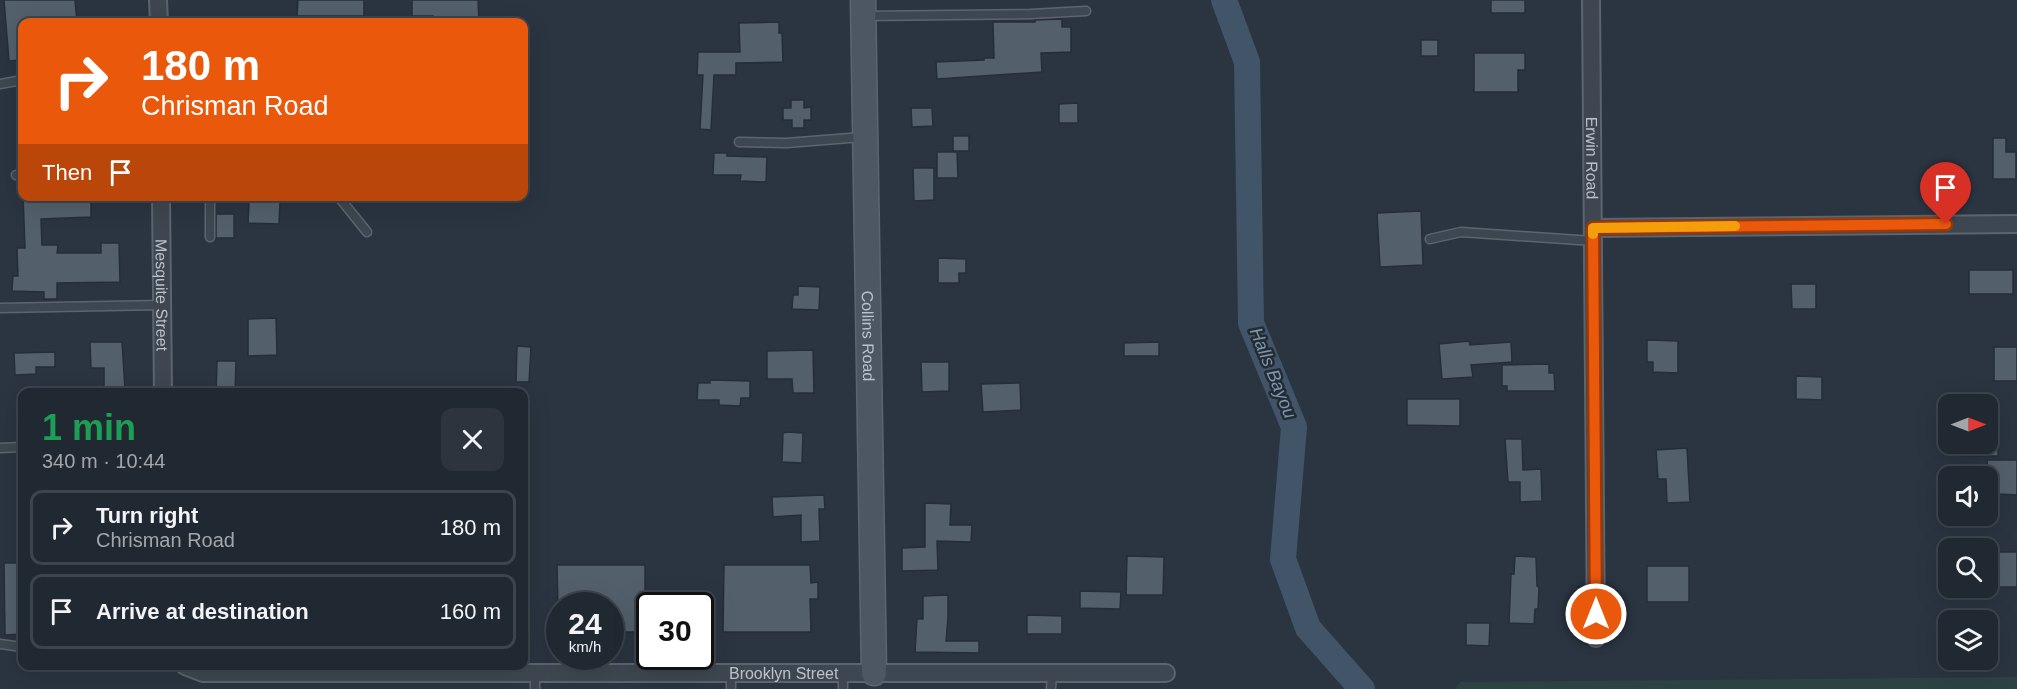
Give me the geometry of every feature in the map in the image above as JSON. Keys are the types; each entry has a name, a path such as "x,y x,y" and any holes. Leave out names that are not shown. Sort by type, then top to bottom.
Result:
{"street":[{"path":"158,0 159,18"},
{"name":"Erwin Road","path":"1591,0 1596,638"},
{"name":"Collins Road","path":"863,8 874,673"},
{"name":"Mesquite Street","path":"161,201 163,388"},
{"path":"1593,234 2017,224"},
{"name":"Brooklyn Street","path":"195,670 203,673 279,670 535,681 843,681 874,673 1051,681 1166,673"}],"lane":[{"path":"863,8 1031,14 1086,11"},
{"path":"0,84 18,81"},
{"path":"739,142 787,143 865,136"},
{"path":"210,201 210,237"},
{"path":"342,201 367,232"},
{"path":"1430,239 1461,232 1593,234"},
{"path":"0,308 162,305"},
{"path":"0,448 18,447"},
{"path":"0,644 18,646"}],"green space":[{"path":"2017,677 2017,689 1455,689 1460,682"}],"building":[{"path":"4,0 75,0 77,18 18,18 18,60 9,61"},
{"path":"298,0 364,0 364,16 297,16"},
{"path":"412,0 478,0 479,18 412,16"},
{"path":"1491,0 1525,0 1525,13 1491,13"},
{"path":"1062,19 1062,27 1071,27 1071,52 1041,53 1042,72 937,79 936,62 994,58 993,22 1035,22 1035,20"},
{"path":"779,22 779,33 782,33 783,62 736,63 736,75 714,75 711,130 700,129 703,75 697,75 698,52 740,52 739,23"},
{"path":"1421,40 1438,40 1438,56 1421,56"},
{"path":"1474,53 1525,53 1525,70 1518,70 1518,92 1474,92"},
{"path":"791,100 804,100 804,108 811,107 811,120 804,120 804,128 792,128 792,120 783,120 783,108 791,108"},
{"path":"1078,103 1078,123 1059,123 1059,104"},
{"path":"911,108 932,108 933,126 912,127"},
{"path":"953,136 969,136 969,151 953,151"},
{"path":"1993,138 2006,138 2006,152 2016,152 2016,179 1993,179"},
{"path":"937,152 957,152 958,178 937,178"},
{"path":"714,153 727,153 727,156 767,157 766,182 740,181 741,175 713,175"},
{"path":"913,168 934,168 934,200 914,201"},
{"path":"23,201 91,201 91,217 41,219 42,245 58,245 57,253 101,253 101,243 119,243 120,282 57,283 57,299 44,299 44,292 12,291 13,276 18,276 17,248 25,248"},
{"path":"249,201 280,202 279,224 248,223"},
{"path":"1421,211 1423,265 1380,267 1377,213"},
{"path":"216,214 234,214 234,238 216,238"},
{"path":"938,258 966,259 966,273 959,273 959,283 938,283"},
{"path":"1969,270 2013,270 2013,294 1969,294"},
{"path":"1791,284 1816,284 1816,309 1792,309"},
{"path":"798,286 820,287 819,310 792,309 793,295 798,295"},
{"path":"276,318 277,355 248,356 248,319"},
{"path":"1647,340 1678,341 1678,373 1653,372 1653,362 1647,362"},
{"path":"1469,341 1470,345 1511,342 1512,362 1471,365 1473,377 1442,379 1439,344"},
{"path":"90,342 122,342 125,388 104,388 104,368 91,368"},
{"path":"1159,342 1159,356 1124,356 1124,343"},
{"path":"517,346 531,347 529,382 516,382"},
{"path":"1994,347 2017,347 2017,381 1994,381"},
{"path":"813,350 814,393 793,393 792,379 767,379 767,351"},
{"path":"55,352 55,367 36,367 36,374 15,375 14,353"},
{"path":"217,361 236,361 235,388 216,388"},
{"path":"921,362 949,362 949,391 922,392"},
{"path":"1549,364 1549,373 1554,373 1555,391 1507,391 1507,386 1502,386 1502,365"},
{"path":"1796,376 1822,377 1822,400 1796,399"},
{"path":"710,380 750,381 750,398 741,398 740,406 719,405 719,400 697,400 698,383 710,383"},
{"path":"1020,383 1021,410 983,412 981,384"},
{"path":"1407,399 1460,399 1460,426 1407,425"},
{"path":"783,433 803,433 802,463 782,462"},
{"path":"1505,439 1522,439 1523,470 1541,469 1542,501 1520,502 1520,482 1508,482"},
{"path":"1687,448 1690,502 1667,503 1666,479 1658,479 1656,450"},
{"path":"1961,454 1998,454 1998,456 1961,456"},
{"path":"1987,460 2017,460 2017,495 1998,494 1998,466 1987,466"},
{"path":"824,495 825,509 819,509 820,541 801,542 801,515 773,517 772,497"},
{"path":"925,503 951,504 950,525 972,525 971,542 937,541 938,570 902,571 902,548 925,547"},
{"path":"1998,552 2017,552 2017,587 1998,587"},
{"path":"1127,556 1164,557 1163,595 1126,595"},
{"path":"1515,556 1536,557 1537,586 1539,587 1538,609 1535,609 1534,624 1509,623 1511,574 1514,574"},
{"path":"4,563 18,563 18,634 5,635"},
{"path":"557,565 645,565 645,592 636,592 636,632 624,632 624,592 558,592"},
{"path":"724,565 810,565 811,583 818,582 818,599 810,599 811,632 723,632"},
{"path":"1647,566 1689,566 1689,602 1647,602"},
{"path":"1080,591 1121,592 1120,609 1080,608"},
{"path":"948,595 946,641 979,641 979,653 915,652 917,619 923,619 923,596"},
{"path":"1027,615 1062,616 1062,634 1027,634"},
{"path":"1466,623 1490,623 1489,646 1466,645"}],"waterway":[{"name":"Halls Bayou","path":"1224,0 1247,62 1251,323 1294,427 1283,559 1308,628 1362,689"}],"slow traffic":[{"path":"1593,234 1593,228 1735,226"}],"route":[{"path":"1596,614 1593,228 1946,224"}]}
